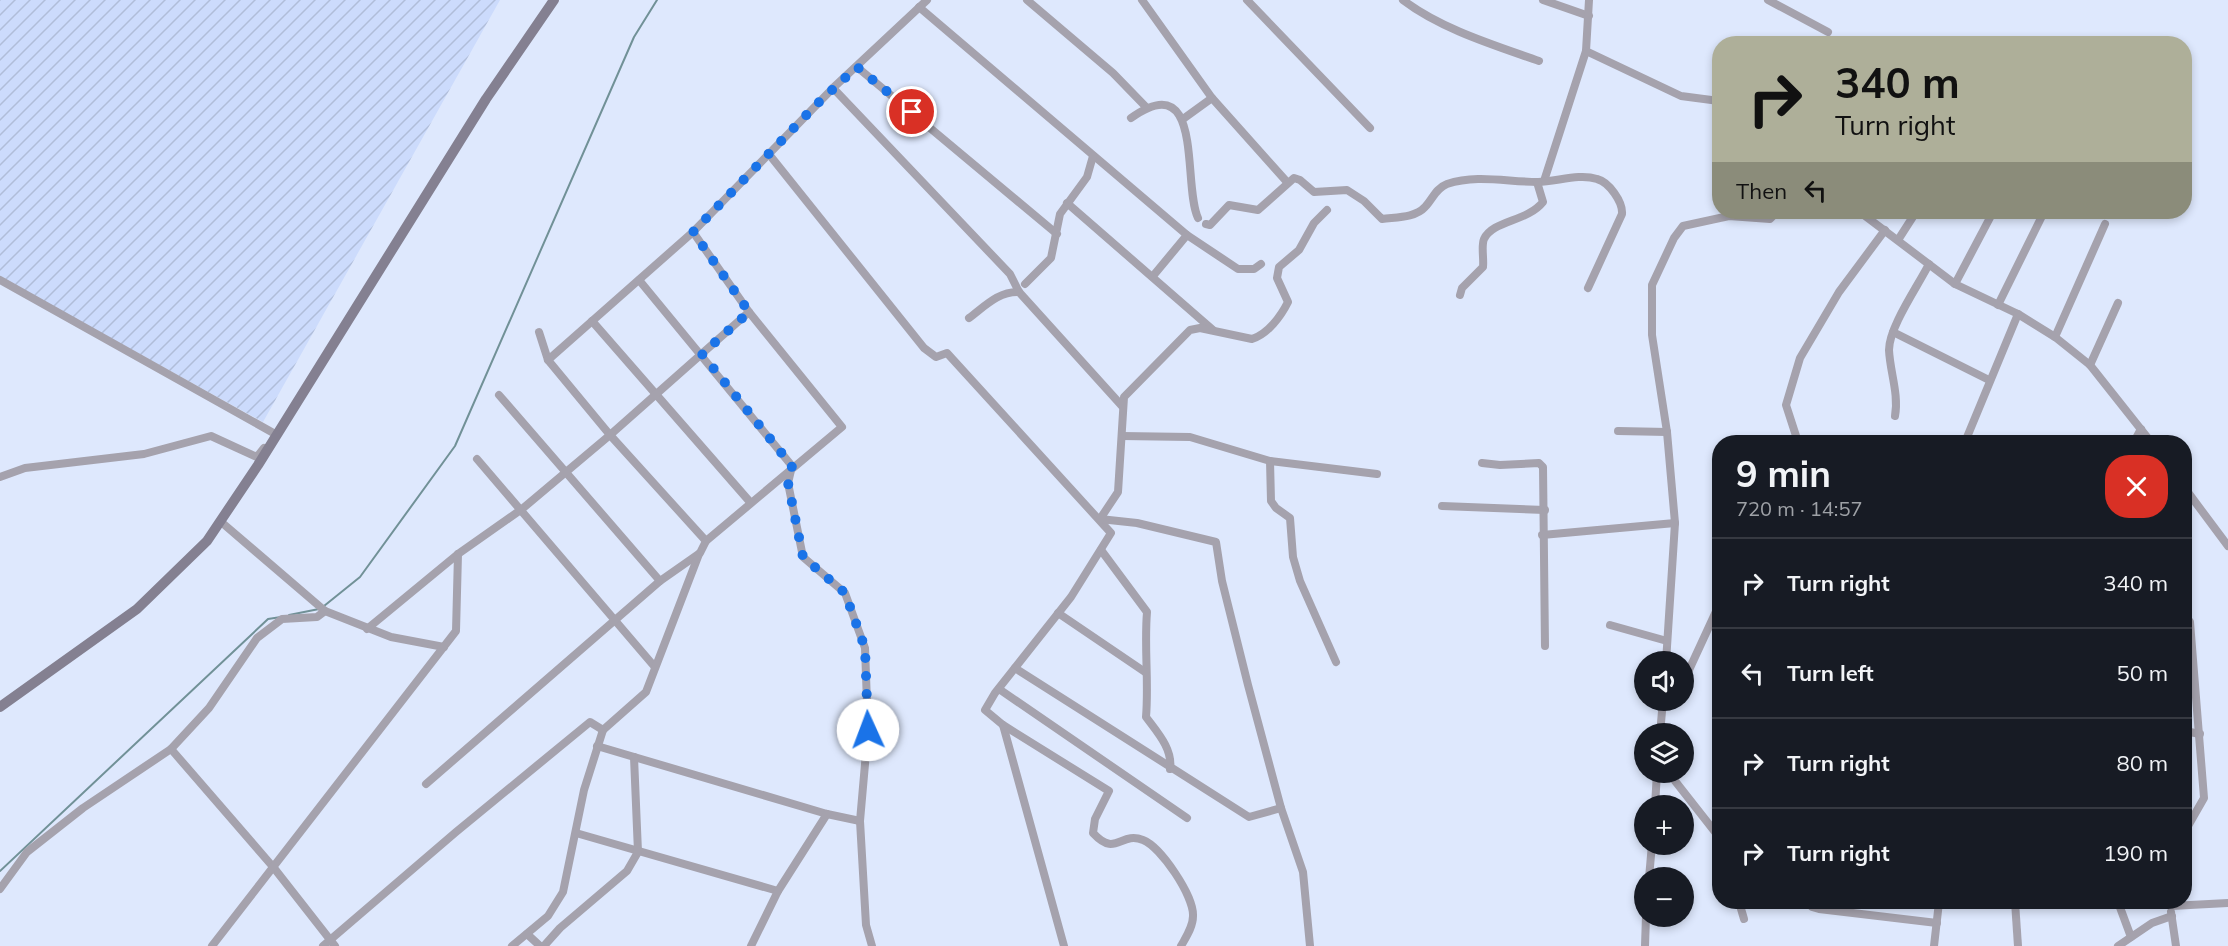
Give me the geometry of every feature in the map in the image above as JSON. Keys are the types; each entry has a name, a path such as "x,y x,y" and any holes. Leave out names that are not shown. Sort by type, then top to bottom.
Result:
{"street":[{"path":"0,707 137,609 207,542 486,99 554,0"},
{"path":"548,360 693,232 833,88 927,0"},
{"path":"1027,0 1113,73 1146,107"},
{"path":"1142,0 1212,98 1287,182"},
{"path":"1248,0 1370,128"},
{"path":"1403,0 1415,9 1453,28 1539,61"},
{"path":"1544,0 1589,16"},
{"path":"1460,295 1462,288 1482,267 1484,238 1492,229 1529,215 1543,202 1541,182 1586,51 1589,0"},
{"path":"1768,0 1828,32"},
{"path":"919,7 1187,235 1238,269 1254,269 1261,264"},
{"path":"1586,51 1681,96 1712,100"},
{"path":"857,67 1057,234"},
{"path":"833,88 1010,274 1019,292 1122,406"},
{"path":"1183,119 1212,98"},
{"path":"1131,118 1146,107 1167,105 1183,119 1198,218"},
{"path":"768,153 924,348 936,357 947,353 1100,519 1111,534 1058,613 985,710 1004,725 1109,791 1095,819 1092,833 1102,843 1115,846 1124,840 1141,839 1157,848 1182,884 1194,914 1191,929 1180,946"},
{"path":"1025,284 1048,263 1057,234 1060,214 1087,177 1093,156"},
{"path":"1206,224 1210,225 1229,205 1254,210 1261,208 1294,178 1300,180 1314,192 1347,190 1364,201 1382,219 1413,215 1424,209 1444,185 1502,178 1541,182 1596,178 1608,186 1622,209 1588,288"},
{"path":"1067,203 1216,332"},
{"path":"1100,519 1118,492 1122,406 1131,387 1182,335 1190,330 1200,328 1252,339 1280,317 1287,302 1277,278 1279,267 1299,250 1314,223 1327,210"},
{"path":"1667,651 1675,523 1667,432 1652,335 1652,285 1674,238 1683,226 1712,219"},
{"path":"1870,219 1954,284 2018,314 2055,337 2090,365 2146,435"},
{"path":"1898,240 1912,219"},
{"path":"1954,284 1989,219"},
{"path":"1998,305 2041,219"},
{"path":"2055,337 2105,224"},
{"path":"1796,435 1786,405 1800,358 1839,292 1885,230"},
{"path":"512,946 548,916 563,892 597,746 603,730 646,692 654,666 706,541 792,466 842,427 749,312 693,232"},
{"path":"1153,276 1187,235"},
{"path":"1895,416 1897,406 1889,348 1893,332 1929,264"},
{"path":"0,280 276,434"},
{"path":"639,280 792,466"},
{"path":"969,318 999,296 1008,292 1019,292"},
{"path":"2090,365 2118,303"},
{"path":"367,629 458,554 522,509 749,312"},
{"path":"1968,435 2018,314"},
{"path":"592,321 750,502"},
{"path":"539,332 548,360 610,435 706,541"},
{"path":"1893,332 1989,380"},
{"path":"499,395 660,581"},
{"path":"2138,435 2141,429"},
{"path":"1618,431 1667,432"},
{"path":"0,477 25,468 144,454 211,436 257,457 276,434"},
{"path":"1122,436 1190,438 1270,461 1377,474"},
{"path":"477,459 654,666"},
{"path":"1270,461 1271,501 1276,508 1290,518 1293,557 1300,581 1336,662"},
{"path":"1482,463 1541,464 1545,510 1542,535 1545,646"},
{"path":"792,466 788,483 803,557 845,593 865,648 868,730 860,821 866,925 872,946"},
{"path":"2192,498 2228,546"},
{"path":"1442,506 1545,510"},
{"path":"1100,519 1137,523 1216,542 1227,603 1281,808 1303,872 1310,946"},
{"path":"220,521 325,611 391,637 444,647"},
{"path":"1542,535 1675,523"},
{"path":"1101,550 1147,612 1145,644 1148,664 1145,672 1148,699 1146,717 1164,740 1172,760 1170,769"},
{"path":"426,784 660,581 700,553"},
{"path":"212,946 456,631 458,554"},
{"path":"0,889 27,852 83,808 171,749 208,708 257,638 282,619 316,617 325,611"},
{"path":"1058,613 1145,672"},
{"path":"1694,659 1712,620"},
{"path":"1610,625 1667,641"},
{"path":"2192,644 2204,798 2192,819"},
{"path":"1015,668 1170,769 1249,817 1281,808"},
{"path":"999,689 1187,818"},
{"path":"323,946 333,943 456,832 590,722 603,730"},
{"path":"1004,725 1064,946"},
{"path":"2192,732 2200,734"},
{"path":"597,746 826,814 860,821"},
{"path":"171,749 274,868 333,943"},
{"path":"527,934 542,946 627,871 638,852 634,757"},
{"path":"1677,783 1712,828"},
{"path":"751,946 778,891 826,814"},
{"path":"576,833 778,891"},
{"path":"2192,904 2228,903"},
{"path":"1741,909 1744,919"},
{"path":"1819,909 1937,923"},
{"path":"1934,946 1939,909"},
{"path":"2015,909 2018,946"},
{"path":"2121,909 2131,937"},
{"path":"2171,909 2176,946"},
{"path":"2118,946 2152,922 2172,916"},
{"path":"1645,946 1646,927"}],"shaded area":[{"path":"0,0 500,0 263,422 0,277"}],"waterway":[{"path":"324,606 360,577 455,446 634,37 657,0"},
{"path":"289,615 319,609"},
{"path":"0,871 268,619 281,617"}],"route":[{"path":"868,730 865,648 845,593 803,557 788,483 792,466 702,354 749,312 693,232 768,153 857,67 912,112"}]}
